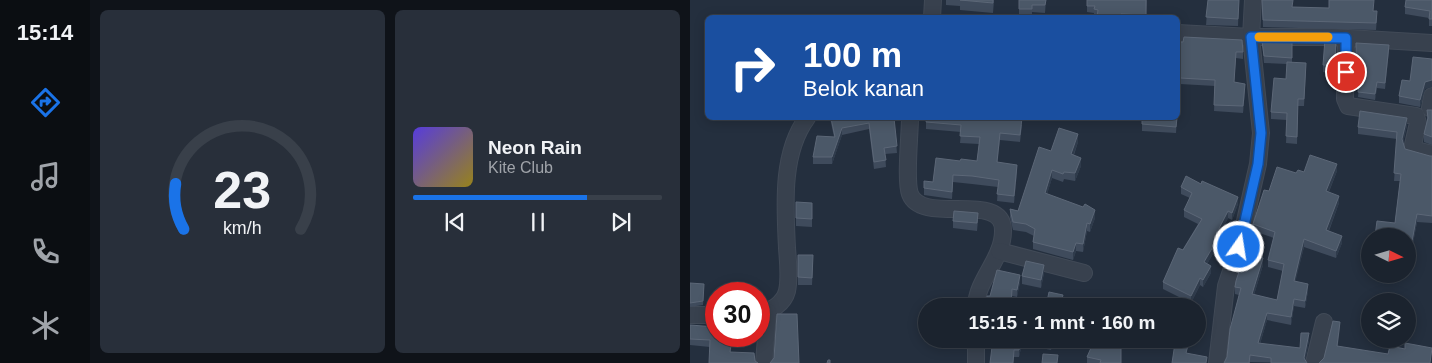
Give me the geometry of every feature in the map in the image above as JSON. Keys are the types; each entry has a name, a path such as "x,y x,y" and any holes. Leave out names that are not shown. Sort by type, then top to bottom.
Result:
{"street":[{"path":"932,15 933,0"},
{"path":"1218,363 1226,286 1239,247 1258,164 1261,133 1251,37 1253,0"},
{"path":"1180,33 1251,37 1346,38 1432,44"},
{"path":"1346,38 1345,99 1348,106 1416,116 1418,123 1412,149 1432,154"},
{"path":"770,309 781,302 787,292 786,207 790,156 798,130 806,120"},
{"path":"910,120 909,186 913,198 923,207 966,208 993,213 998,217 1003,230 999,251 981,286 978,298"},
{"path":"999,251 1084,273"},
{"path":"690,315 705,315"},
{"path":"1314,363 1324,322"},
{"path":"764,347 764,363"},
{"path":"976,348 976,363"}],"building":[{"path":"960,0 993,0 993,3"},
{"path":"1019,0 1046,0 1045,5 1032,5 1032,9 1019,9"},
{"path":"1087,0 1146,0 1146,15 1097,15 1098,10 1094,9 1095,6 1087,6"},
{"path":"1208,0 1239,0 1238,19 1206,17"},
{"path":"1262,0 1293,0 1292,7 1329,8 1329,0 1374,0 1373,11 1377,11 1376,23 1263,20"},
{"path":"1406,0 1432,0 1432,19 1429,19 1430,11 1405,7"},
{"path":"1184,37 1242,40 1243,52 1236,52 1234,82 1245,84 1243,106 1214,105 1215,80 1180,78 1180,42 1183,42"},
{"path":"1325,39 1336,40 1335,66 1323,65"},
{"path":"1262,41 1292,41 1292,58 1264,56"},
{"path":"1356,43 1389,45 1385,83 1377,82 1375,94 1358,92 1360,80 1356,80"},
{"path":"1413,57 1432,59 1432,80 1425,82 1420,100 1399,96 1402,80 1410,81"},
{"path":"1287,62 1306,63 1304,99 1298,99 1297,137 1286,136 1287,113 1271,112 1274,78 1286,79"},
{"path":"1427,110 1432,110 1432,137 1424,134 1428,118"},
{"path":"1360,111 1407,118 1402,139 1405,149 1432,156 1432,216 1417,214 1414,228 1376,228 1377,221 1395,223 1401,174 1394,173 1397,132 1358,127"},
{"path":"831,120 894,120 897,146 884,148 886,160 874,162 869,123 842,128 832,157 813,157 817,136 835,137"},
{"path":"926,120 1022,120 1020,135 1000,133 997,162 1017,165 1014,196 997,194 999,180 972,176 953,175 952,192 924,188 924,181 933,182 936,158 977,161 980,137 960,136 961,125 926,122"},
{"path":"1142,120 1177,120 1176,127 1142,124"},
{"path":"1059,128 1078,134 1071,154 1081,158 1075,173 1064,172 1063,174 1052,170 1045,193 1083,207 1085,204 1095,210 1090,224 1087,223 1083,244 1076,243 1073,252 1033,242 1035,229 1026,224 1013,222 1010,209 1018,211 1039,147 1051,151"},
{"path":"1310,155 1337,164 1326,191 1339,196 1326,230 1342,236 1336,251 1304,239 1294,281 1308,284 1305,301 1294,299 1291,317 1267,313 1258,343 1300,348 1301,333 1309,333 1304,358 1307,363 1271,363 1271,358 1250,355 1249,363 1224,363 1227,357 1230,329 1241,288 1235,287 1236,281 1245,253 1263,258 1252,294 1277,300 1284,264 1268,260 1275,232 1253,224 1264,190 1269,191 1277,167 1296,173 1298,170 1304,172"},
{"path":"1186,176 1201,184 1202,181 1238,197 1232,213 1228,211 1214,238 1217,240 1204,262 1211,266 1203,280 1200,278 1191,296 1163,282 1178,248 1183,250 1202,219 1184,210 1192,193 1181,187"},
{"path":"796,202 812,203 812,219 796,218"},
{"path":"954,211 978,213 977,223 953,221"},
{"path":"798,255 813,255 812,278 798,277"},
{"path":"1026,261 1044,265 1041,280 1022,276"},
{"path":"997,270 1020,275 1017,290 1012,289 1011,298 987,298 987,296 990,296"},
{"path":"690,283 704,284 703,301 690,303"},
{"path":"1049,292 1063,295 1062,298 1048,298"},
{"path":"777,314 797,314 799,363 770,363 774,358"},
{"path":"1333,321 1340,322 1337,346 1388,354 1390,348 1416,348 1416,345 1432,348 1430,363 1319,363 1324,358"},
{"path":"690,325 705,326 705,340 690,339"},
{"path":"710,347 731,347 730,352 754,353 755,361 758,363 709,363"},
{"path":"992,348 1020,348 1019,350 1014,350 1013,363 990,363"},
{"path":"1091,348 1121,348 1121,363 1100,363 1101,360 1087,357"},
{"path":"1174,348 1187,348 1186,353 1207,357 1206,363 1172,363"},
{"path":"1043,354 1058,355 1057,363 1042,363"}],"slow traffic":[{"path":"1259,37 1328,37"}],"route":[{"path":"1239,247 1258,164 1261,133 1251,37 1346,38 1346,72"}]}
